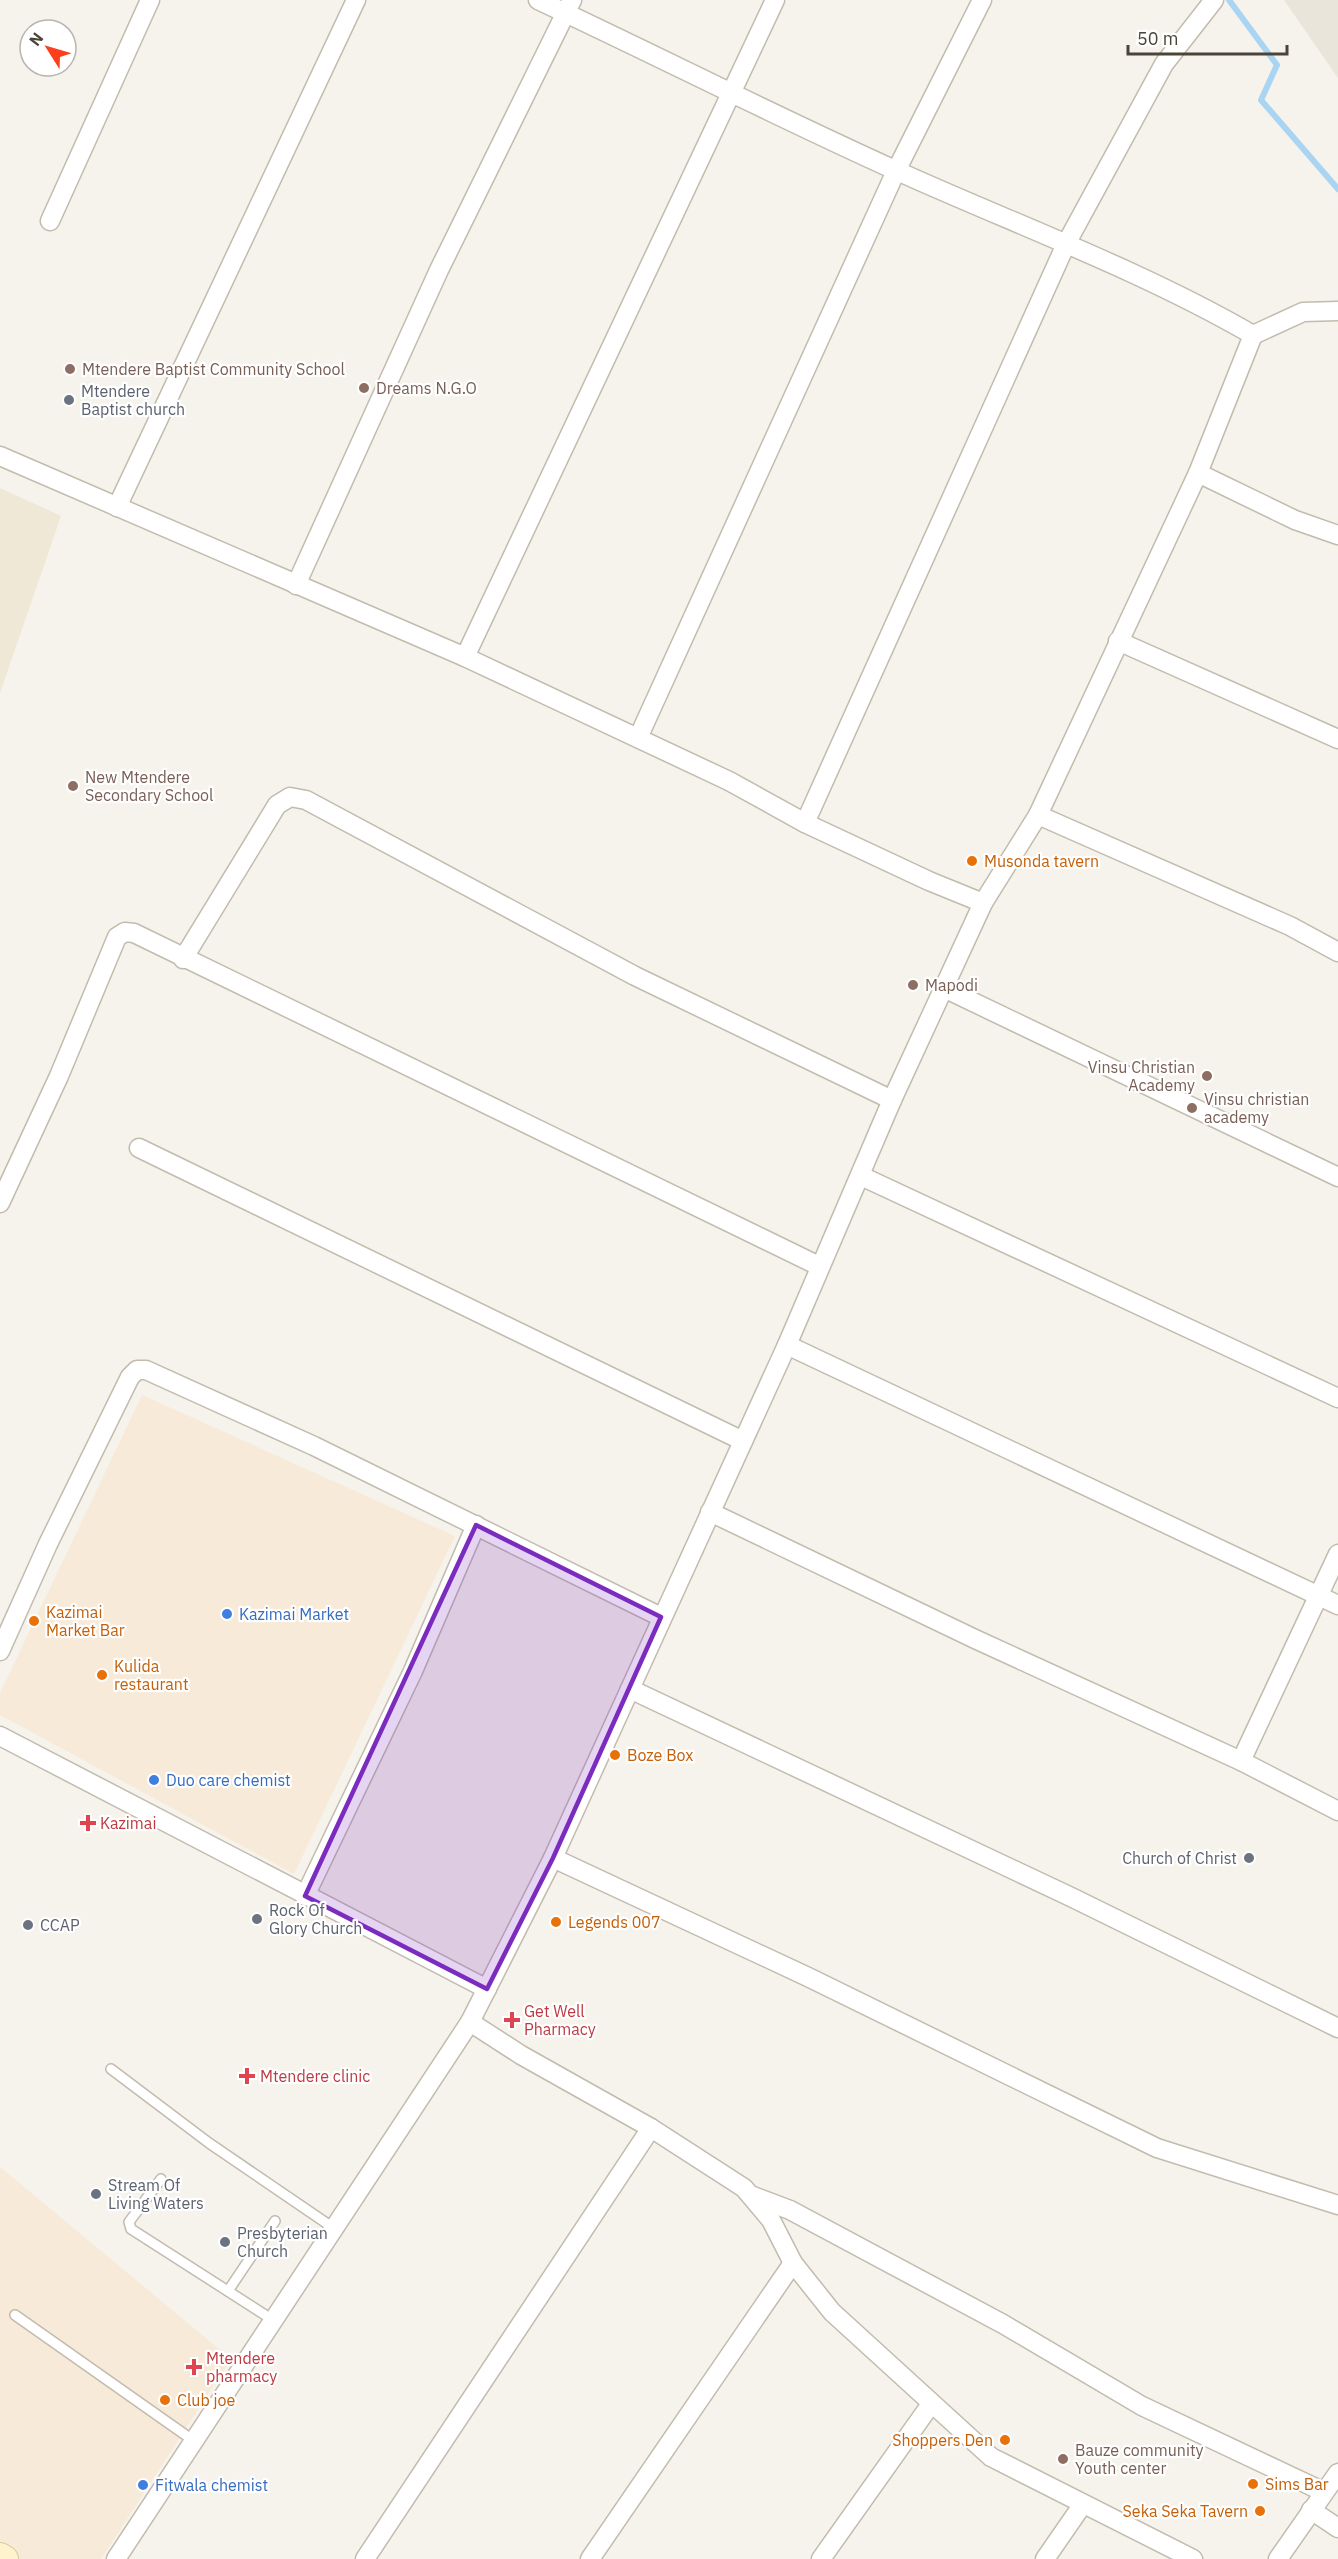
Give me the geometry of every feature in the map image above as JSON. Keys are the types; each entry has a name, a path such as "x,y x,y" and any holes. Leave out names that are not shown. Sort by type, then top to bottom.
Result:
{"main road":[{"path":"0,2556 5,2559"}],"street":[{"path":"50,220 150,0"},
{"path":"117,507 356,0"},
{"path":"538,0 569,7 732,94 896,171 1066,244 1225,318 1253,334"},
{"path":"465,657 775,0"},
{"path":"638,738 896,171 982,0"},
{"path":"805,824 1066,244 1164,64 1214,0"},
{"path":"296,585 440,270 569,7"},
{"path":"117,2559 470,2022 487,1989 553,1858 787,1346 819,1266 861,1176 892,1100 946,989 984,903 1038,815 1198,473 1253,334 1303,312 1338,311"},
{"path":"0,456 465,657 729,781 805,824 929,881 984,903"},
{"path":"1198,473 1295,520 1338,535"},
{"path":"1118,641 1338,739"},
{"path":"183,959 277,805 290,797 306,800 635,976 892,1100"},
{"path":"1038,815 1290,926 1338,952"},
{"path":"0,1203 59,1076 117,937 125,932 134,933 183,959 819,1266"},
{"path":"946,989 1338,1177"},
{"path":"139,1148 743,1441"},
{"path":"861,1176 1338,1398"},
{"path":"787,1346 1338,1605"},
{"path":"0,1652 130,1377 137,1370 147,1370 283,1432 662,1617"},
{"path":"710,1512 996,1649 1241,1761 1338,1810"},
{"path":"305,1896 413,1671 476,1525"},
{"path":"1241,1761 1338,1554"},
{"path":"630,1689 1071,1897 1338,2028"},
{"path":"0,1736 487,1989"},
{"path":"553,1858 808,1977 1157,2148 1338,2205"},
{"path":"470,2022 521,2055 651,2128 752,2195 790,2210 1003,2324 1142,2406 1324,2492"},
{"path":"365,2559 651,2128"},
{"path":"752,2195 778,2231 793,2263 832,2312 991,2457 1193,2559"},
{"path":"590,2559 793,2263"},
{"path":"821,2559 931,2404"},
{"path":"1278,2559 1338,2473"},
{"path":"1045,2559 1083,2504"},
{"path":"1311,2510 1338,2528"}],"lane":[{"path":"111,2069 209,2143 335,2229"},
{"path":"161,2179 129,2222 131,2229 273,2320"},
{"path":"228,2291 275,2221"},
{"path":"15,2315 194,2441"}],"highlighted area":[{"path":"476,1525 661,1617 553,1858 487,1989 305,1896"}],"shaded area":[{"path":"1284,0 1338,0 1338,78"},
{"path":"0,488 61,516 0,693"},
{"name":"Kazimai Market","path":"142,1395 455,1536 294,1874 0,1715 0,1693"},
{"path":"0,2167 231,2359 101,2559 0,2559"}],"waterway":[{"path":"1229,0 1277,65 1261,100 1338,189"}],"place":[{"name":"Mtendere Baptist Community School","path":"70,369"},
{"name":"Dreams N.G.O","path":"364,388"},
{"name":"Mtendere Baptist church","path":"69,400"},
{"name":"New Mtendere Secondary School","path":"73,786"},
{"name":"Musonda tavern","path":"972,861"},
{"name":"Mapodi","path":"913,985"},
{"name":"Vinsu Christian Academy","path":"1207,1076"},
{"name":"Vinsu christian academy","path":"1192,1108"},
{"name":"Kazimai Market","path":"227,1614"},
{"name":"Kazimai Market Bar","path":"34,1621"},
{"name":"Kulida restaurant","path":"102,1675"},
{"name":"Boze Box","path":"615,1755"},
{"name":"Duo care chemist","path":"154,1780"},
{"name":"Kazimai","path":"88,1823"},
{"name":"Church of Christ","path":"1249,1858"},
{"name":"Rock Of Glory Church","path":"257,1919"},
{"name":"Legends 007","path":"556,1922"},
{"name":"CCAP","path":"28,1925"},
{"name":"Get Well Pharmacy","path":"512,2020"},
{"name":"Mtendere clinic","path":"247,2076"},
{"name":"Stream Of Living Waters","path":"96,2194"},
{"name":"Presbyterian Church","path":"225,2242"},
{"name":"Mtendere pharmacy","path":"194,2367"},
{"name":"Club joe","path":"165,2400"},
{"name":"Shoppers Den","path":"1005,2440"},
{"name":"Bauze community Youth center","path":"1063,2459"},
{"name":"Sims Bar","path":"1253,2484"},
{"name":"Fitwala chemist","path":"143,2485"},
{"name":"Seka Seka Tavern","path":"1260,2511"}]}
